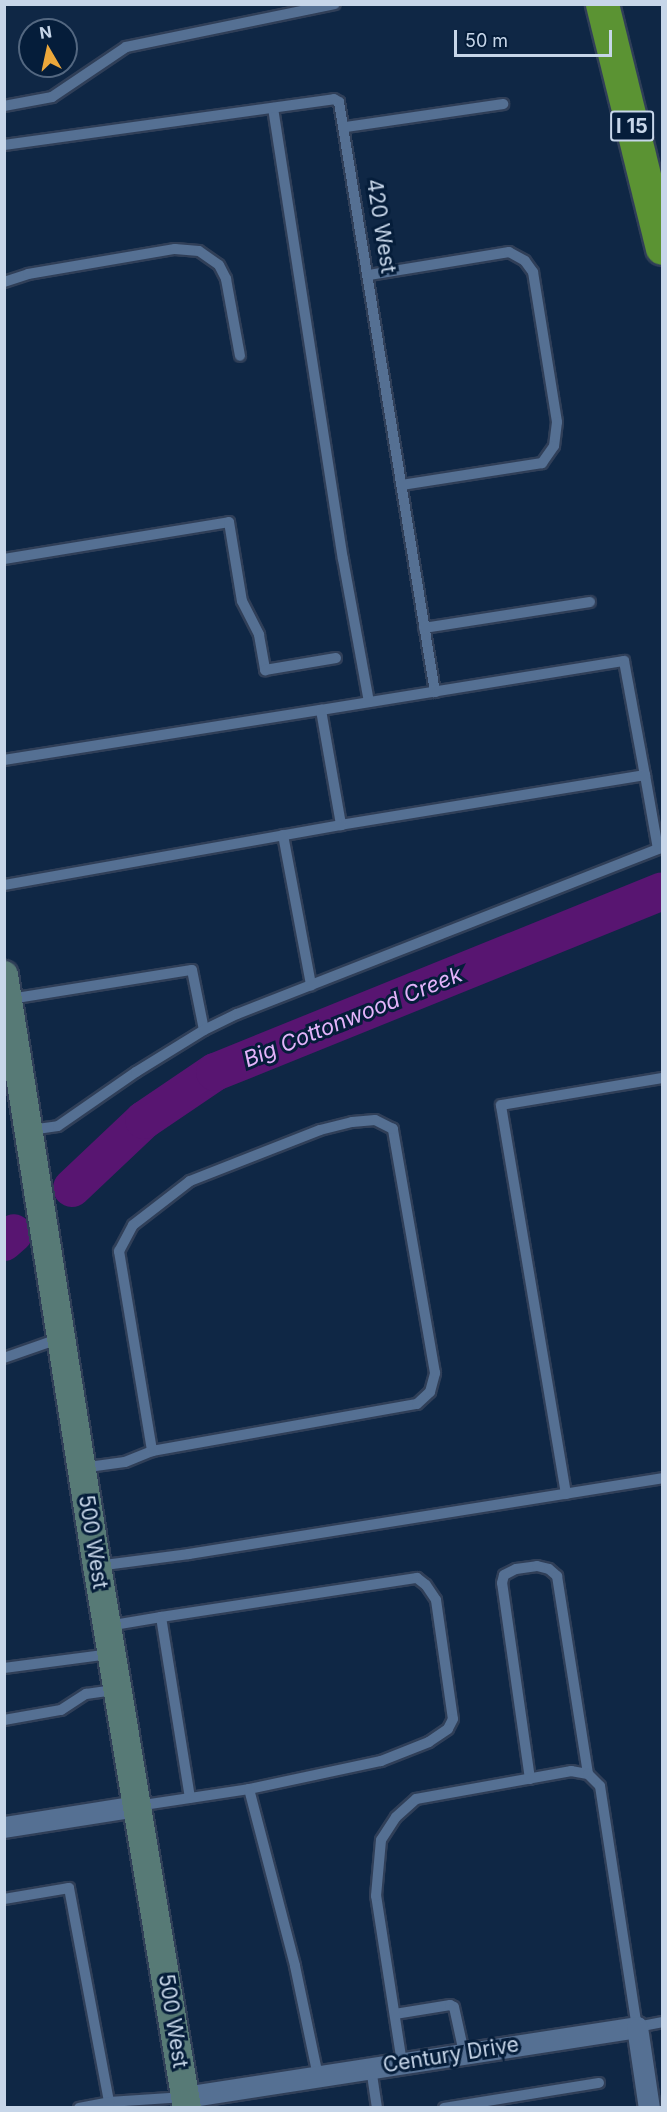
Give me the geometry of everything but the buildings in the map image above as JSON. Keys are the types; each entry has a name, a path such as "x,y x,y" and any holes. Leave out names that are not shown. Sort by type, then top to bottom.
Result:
{"highway":[{"name":"I 15","path":"602,4 663,248"}],"main road":[{"name":"500 West","path":"6,987 81,1468 186,2102"}],"street":[{"path":"4,1827 137,1806"},
{"path":"637,2027 649,2108"},
{"name":"Century Drive","path":"186,2102 318,2076 637,2027"}],"lane":[{"path":"4,106 52,98 126,47 336,4"},
{"name":"420 West","path":"4,145 334,99 342,108 435,692"},
{"path":"345,127 503,104"},
{"path":"273,108 343,559 369,702"},
{"path":"4,282 28,274 175,249 200,251 219,265 226,279 240,356"},
{"path":"369,275 508,252 525,261 533,272 552,387 557,422 554,446 542,463 402,485"},
{"path":"4,558 229,522 242,601 258,635 265,670 336,658"},
{"path":"424,628 590,602"},
{"path":"4,760 624,661 658,849 311,985 204,1030 136,1072 58,1126 30,1130"},
{"path":"321,710 341,825"},
{"path":"4,885 645,774"},
{"path":"283,835 311,985"},
{"path":"6,987 192,970 204,1030"},
{"path":"566,1494 501,1105 663,1078"},
{"path":"81,1468 125,1462 152,1451 417,1404 430,1392 435,1373 393,1129 375,1120 352,1122 320,1130 190,1181 133,1225 119,1251 152,1451"},
{"path":"4,1358 61,1338"},
{"path":"97,1566 663,1478"},
{"path":"530,1779 502,1583 504,1575 516,1569 537,1566 549,1569 558,1576 588,1774 600,1786 637,2027 663,2022"},
{"path":"4,1668 109,1640 161,1617 417,1578 426,1585 436,1600 453,1719 448,1730 429,1742 381,1761 249,1789 137,1806"},
{"path":"161,1617 190,1798"},
{"path":"4,1720 61,1710 86,1694 117,1689"},
{"path":"402,2063 376,1896 381,1840 396,1817 416,1799 571,1772 588,1774"},
{"path":"249,1789 295,1966 318,2076"},
{"path":"4,1899 69,1888 109,2102"},
{"path":"395,2014 450,2005 454,2007 464,2053"},
{"path":"371,2068 377,2108"},
{"path":"444,2108 599,2083"},
{"path":"79,2108 109,2102 186,2102"}],"waterway":[{"name":"Big Cottonwood Creek","path":"72,1188 144,1120 215,1072 662,891"},
{"name":"Big Cottonwood Creek","path":"4,1242 14,1233"}]}
